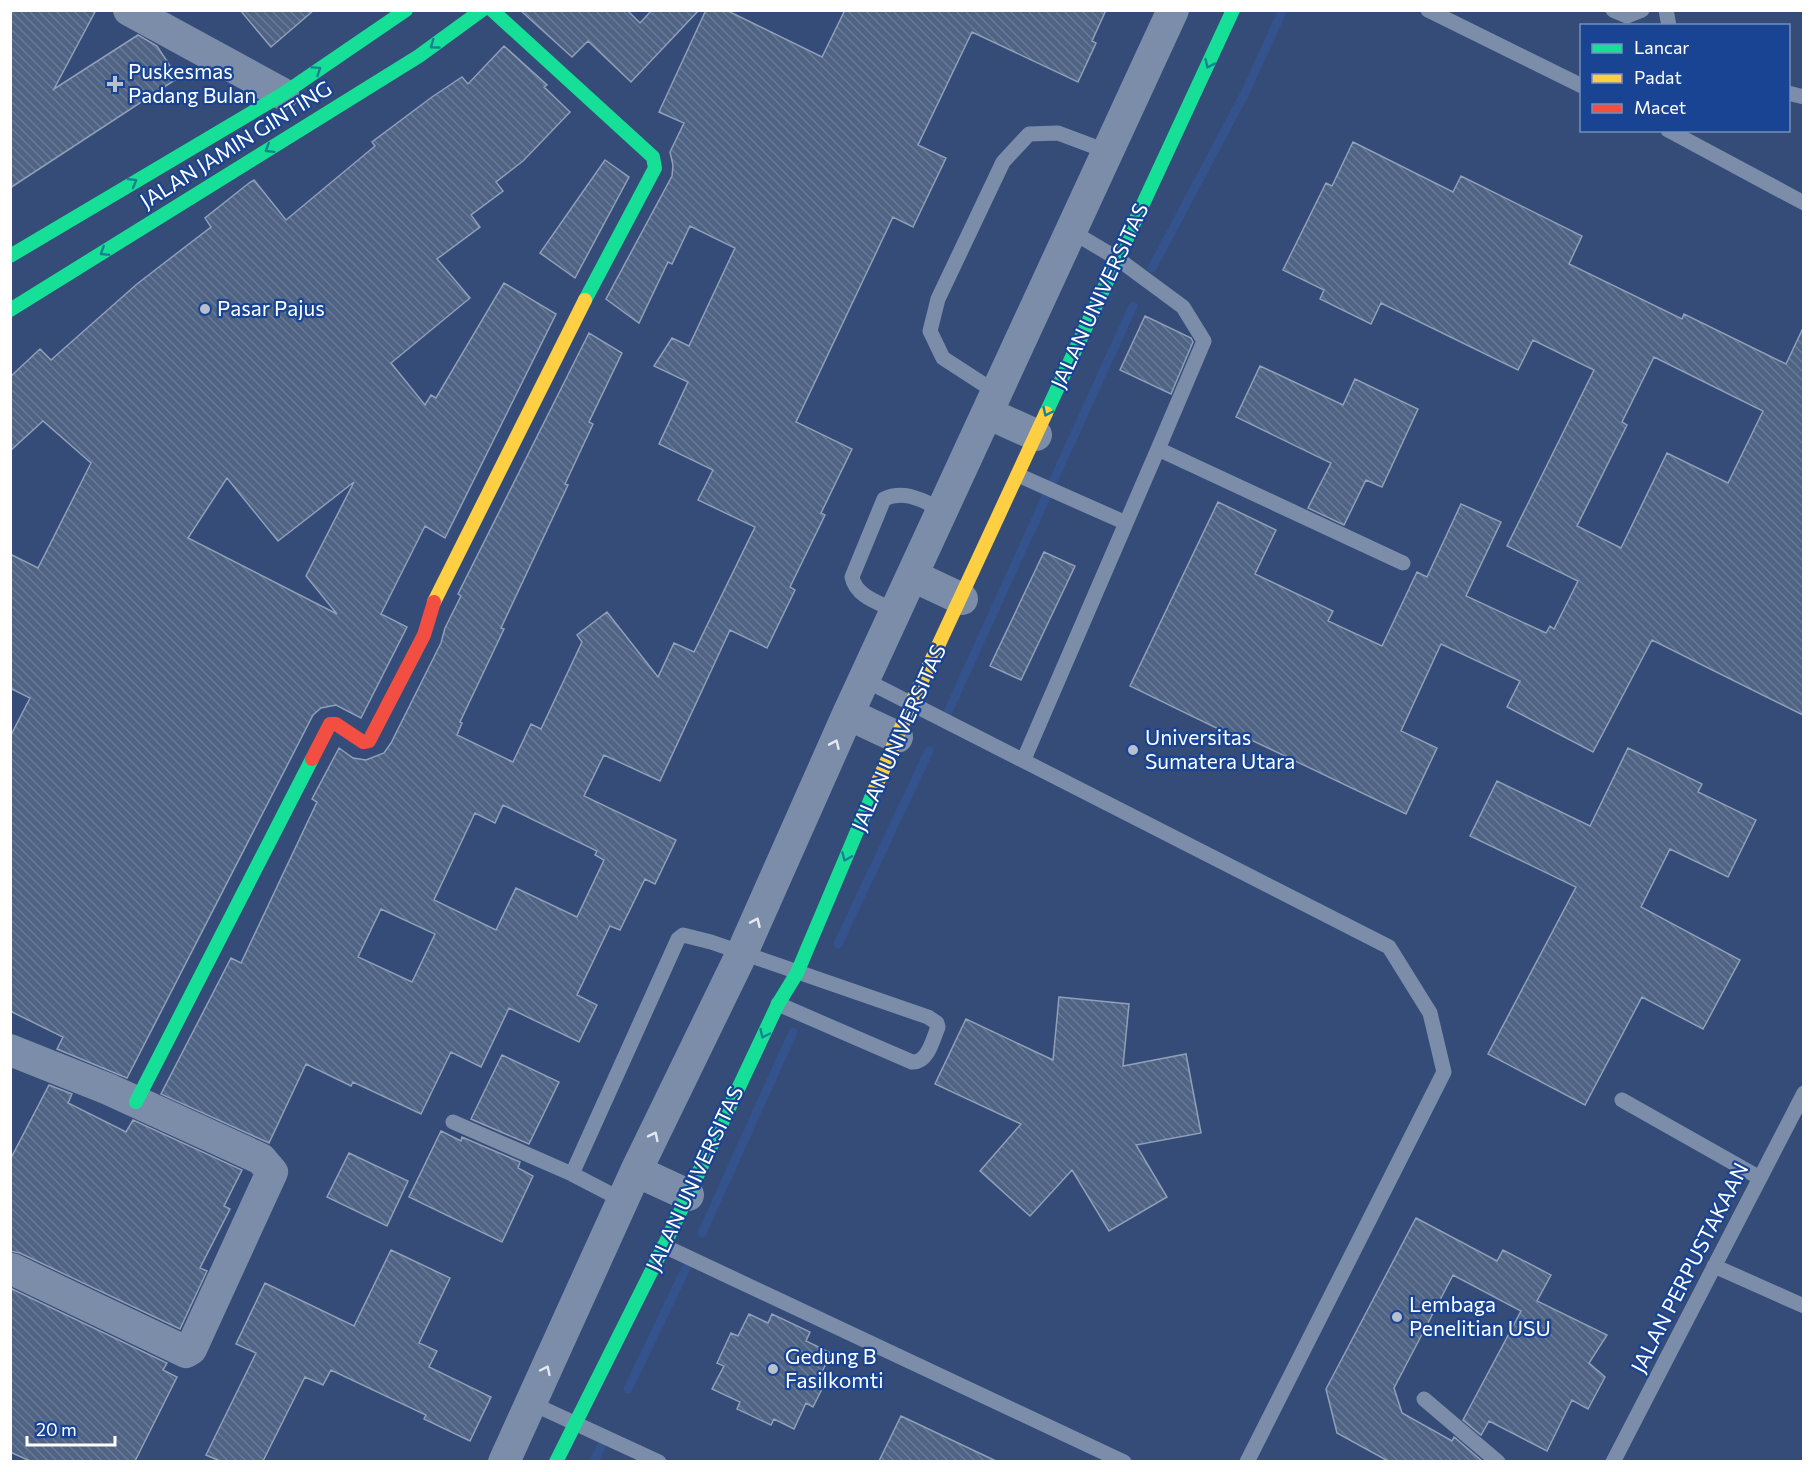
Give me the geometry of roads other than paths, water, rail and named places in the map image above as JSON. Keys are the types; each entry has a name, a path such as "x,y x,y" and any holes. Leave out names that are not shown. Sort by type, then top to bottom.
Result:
{"street":[{"path":"129,10 283,94"},
{"name":"JALAN JAMIN GINTING","path":"10,256 283,94 406,10"},
{"name":"JALAN JAMIN GINTING","path":"10,310 419,56 482,10"},
{"path":"136,1102 330,724 336,724 363,742 369,741 374,734 424,635 430,609 598,273 655,168 653,157 643,147 492,10"},
{"path":"507,1460 636,1171 742,953 848,714 1173,10"},
{"name":"JALAN UNIVERSITAS","path":"556,1461 664,1246 778,1004 796,973 912,702 962,599 1035,435 1233,10"},
{"path":"992,403 1035,435"},
{"path":"913,576 962,599"},
{"path":"848,714 897,737"},
{"path":"10,1050 136,1102 261,1159 272,1172 191,1349 181,1351 12,1269"},
{"path":"636,1171 688,1195"}],"lane":[{"path":"1428,10 1580,86"},
{"path":"1613,10 1627,16 1642,10"},
{"path":"1672,132 1803,203"},
{"path":"992,403 943,358 930,332 938,299 1003,162 1029,134 1058,133 1106,151"},
{"path":"1024,759 1204,341 1183,307 1118,259 1071,231"},
{"path":"1158,449 1403,563"},
{"path":"1018,475 1126,523"},
{"path":"896,611 863,595 854,587 852,578 884,500 894,495 909,494 943,510"},
{"path":"865,680 1389,947 1430,1013 1444,1072 1247,1461"},
{"path":"572,1174 678,939 688,935 742,953 928,1017 937,1023 938,1027 925,1057 912,1062 778,1004"},
{"name":"JALAN PERPUSTAKAAN","path":"1613,1461 1803,1093"},
{"path":"1622,1100 1760,1178"},
{"path":"453,1122 572,1174 624,1201"},
{"path":"664,1246 1124,1461"},
{"path":"1714,1266 1803,1306"},
{"path":"1424,1399 1498,1461"},
{"path":"531,1403 659,1461"}],"waterway":[{"path":"1152,268 1245,93 1283,10"},
{"path":"947,714 1133,306"},
{"path":"838,944 929,751"},
{"path":"702,1233 793,1032"},
{"path":"628,1389 689,1262"},
{"path":"594,1462 604,1440"}],"place":[{"name":"Puskesmas Padang Bulan","path":"115,84"},
{"name":"Pasar Pajus","path":"205,309"},
{"name":"Universitas Sumatera Utara","path":"1133,750"},
{"name":"Lembaga Penelitian USU","path":"1397,1317"},
{"name":"Gedung B Fasilkomti","path":"773,1369"}]}
